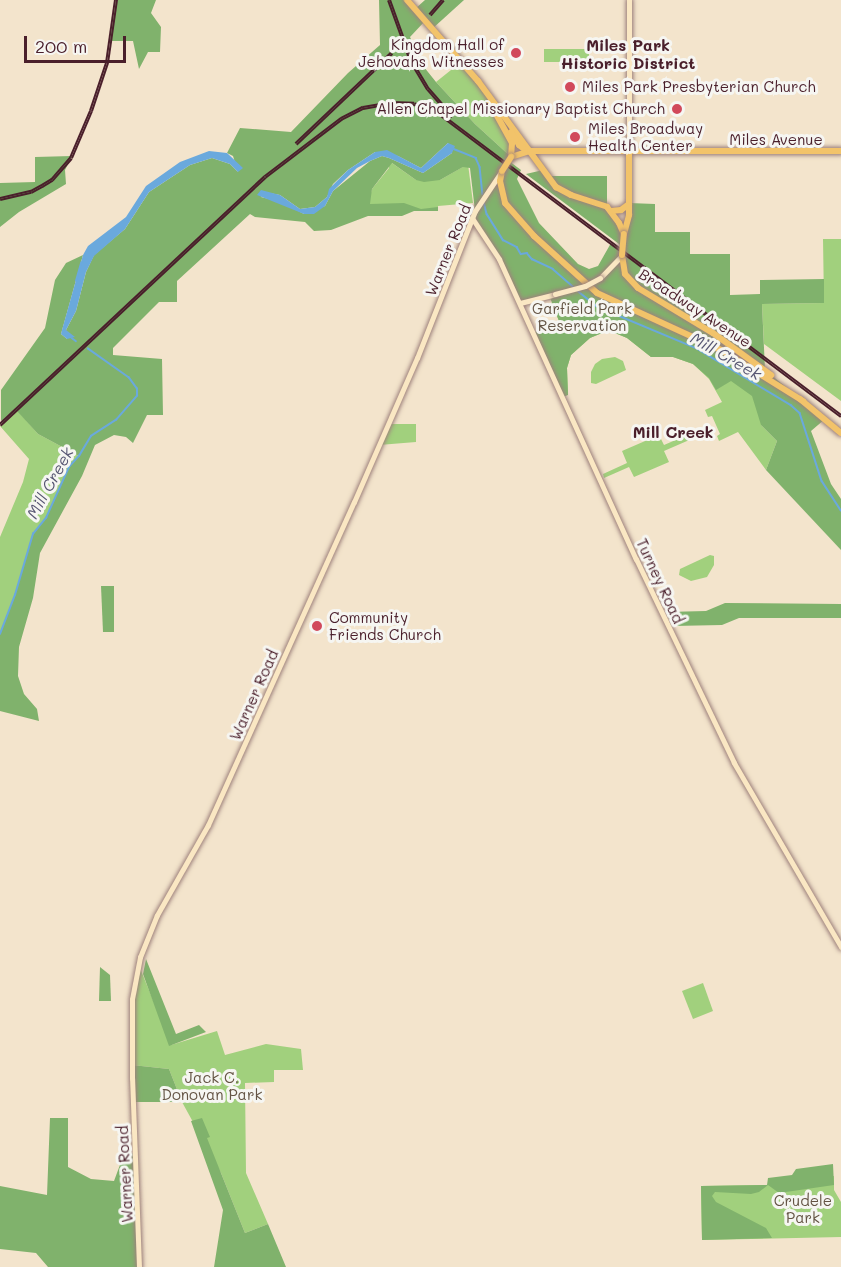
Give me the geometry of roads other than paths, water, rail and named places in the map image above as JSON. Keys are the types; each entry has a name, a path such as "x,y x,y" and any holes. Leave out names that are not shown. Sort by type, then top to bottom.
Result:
{"main road":[{"path":"407,0 480,84 556,187 611,211 621,210 629,204"},
{"path":"629,152 630,0"},
{"path":"480,84 512,143 511,157 531,152"},
{"path":"488,99 519,145 531,152"},
{"name":"Miles Avenue","path":"531,152 841,151"},
{"name":"Broadway Avenue","path":"629,152 629,204 622,255 626,274 638,288 731,345 841,433"},
{"name":"Warner Road","path":"139,1267 132,999 140,957 161,907 208,825 354,502 417,358 475,211 511,157"},
{"name":"Broadway Avenue","path":"502,171 500,182 505,203 555,257 597,293 721,350 803,401"},
{"path":"611,211 624,234"},
{"name":"Turney Road","path":"472,218 499,258 636,560 734,763 841,947"},
{"path":"519,303 585,286 600,278 622,255"}],"water":[{"path":"448,143 455,146 452,153 423,173 382,156 370,161 357,168 333,191 325,206 314,214 304,214 257,195 261,190 280,195 300,209 315,207 327,197 329,189 348,170 375,152 387,150 421,168"},
{"path":"209,151 227,153 243,168 238,172 230,164 212,158 190,165 149,192 125,229 94,256 86,272 76,311 66,330 75,337 67,339 61,334 83,255 88,246 126,217 146,186 180,162"}],"waterway":[{"name":"Mill Creek","path":"454,149 476,158 480,167 483,194"},
{"name":"Mill Creek","path":"484,202 487,214 503,240 517,247 521,254 527,253 532,259 553,269 574,287"},
{"name":"Mill Creek","path":"76,281 81,263"},
{"name":"Mill Creek","path":"578,291 598,307 696,348 791,405 800,413 822,481 841,510"},
{"name":"Mill Creek","path":"72,338 76,341"},
{"name":"Mill Creek","path":"0,634 15,595 33,534 46,518 69,467 91,436 116,420 137,396 137,389 129,378 88,349"}],"railway":[{"path":"0,199 31,192 42,186 52,180 71,158 91,111 107,63 116,0"},
{"path":"389,0 411,61 428,89 452,117"},
{"path":"430,15 443,0"},
{"path":"296,144 392,53"},
{"path":"0,425 265,177 341,119 363,108 391,103 414,104 441,115 841,416"}],"place":[{"name":"Kingdom Hall of Jehovahs Witnesses","path":"516,53"},
{"name":"Miles Park Presbyterian Church","path":"570,87"},
{"name":"Allen Chapel Missionary Baptist Church","path":"677,109"},
{"name":"Miles Broadway Health Center","path":"575,137"},
{"name":"Community Friends Church","path":"317,626"}],"district":[{"name":"Miles Park Historic District","path":"628,54"},
{"name":"Mill Creek","path":"673,432"}],"park label":[{"name":"Garfield Park Reservation","path":"582,316"},
{"name":"Jack C. Donovan Park","path":"212,1086"},
{"name":"Crudele Park","path":"803,1208"}]}
